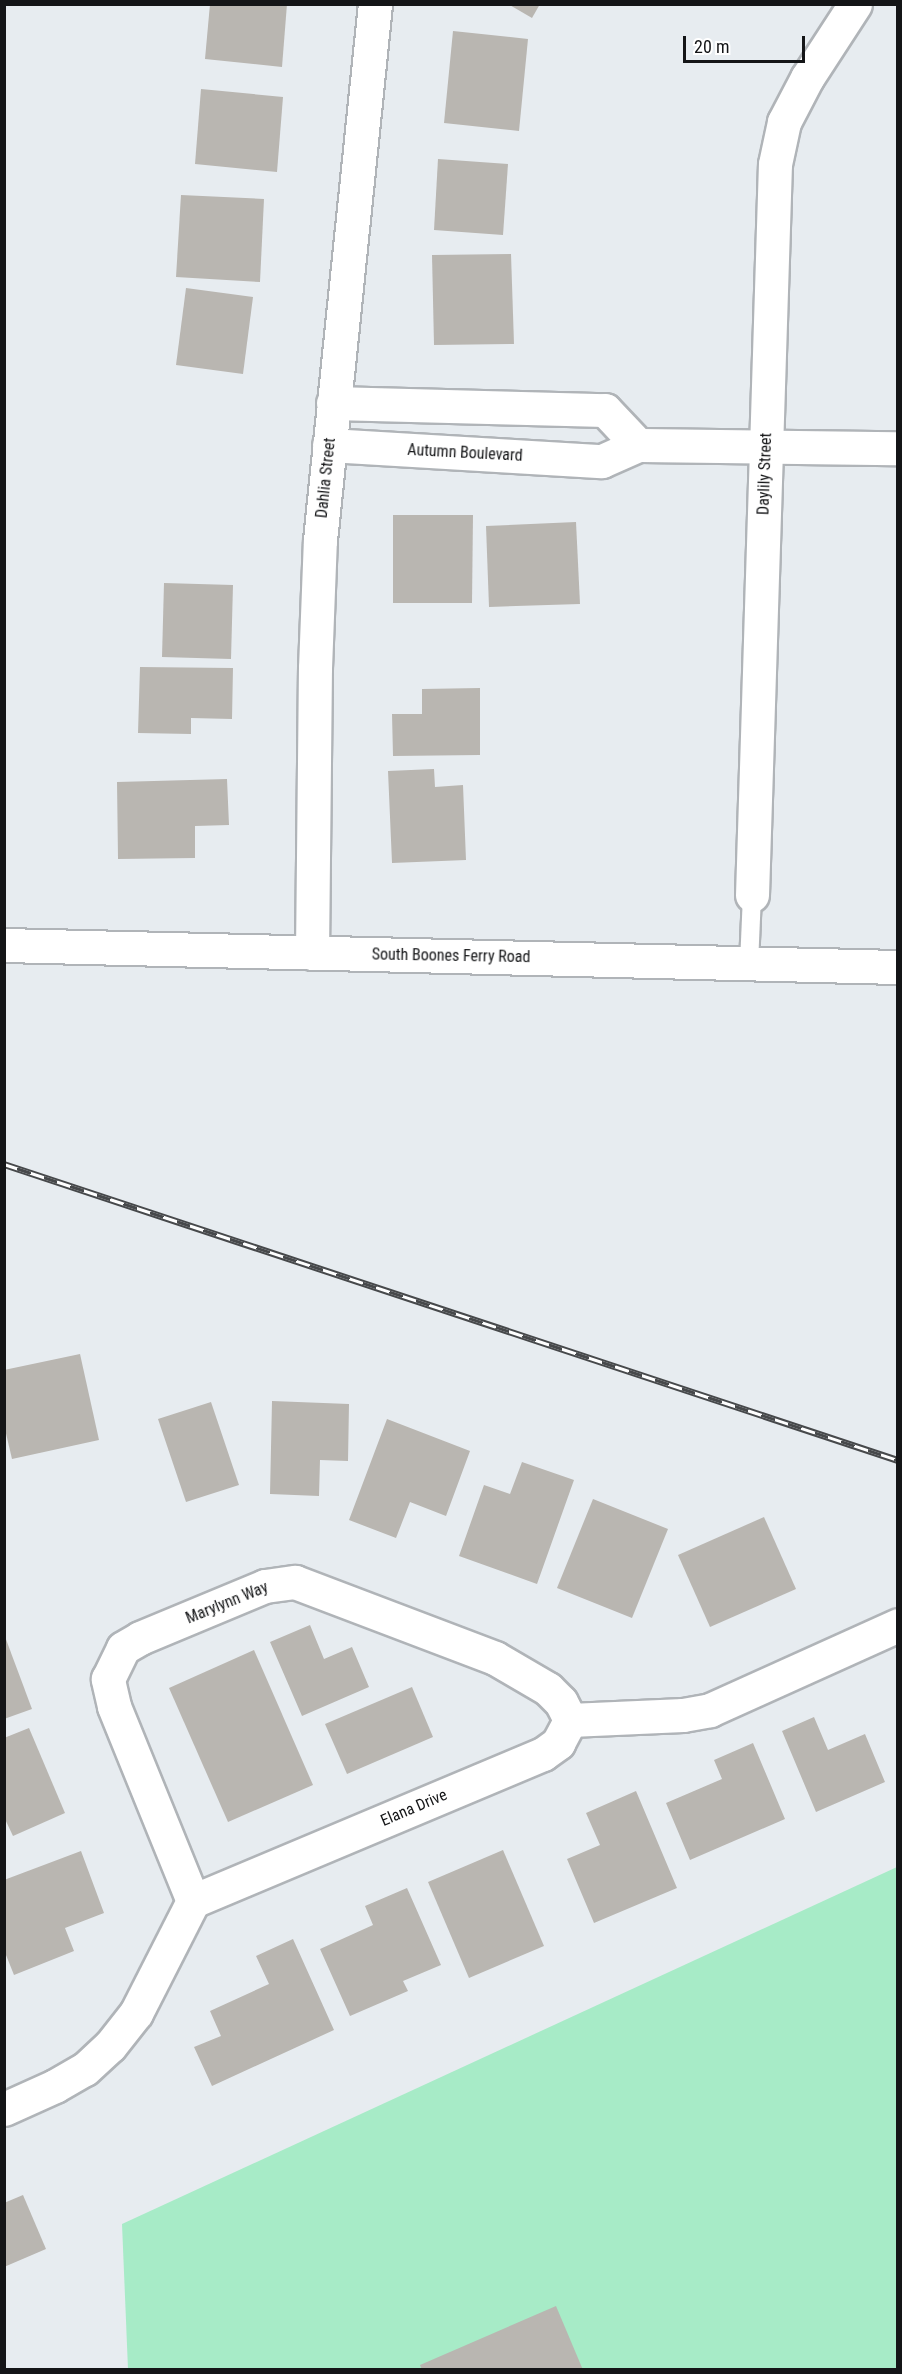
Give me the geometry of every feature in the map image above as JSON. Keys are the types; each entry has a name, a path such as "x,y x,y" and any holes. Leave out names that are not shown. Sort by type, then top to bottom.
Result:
{"street":[{"name":"Dahlia Street","path":"312,953 315,668 320,540 375,4"},
{"name":"Daylily Street","path":"752,895 775,164 784,122 807,78 855,4"},
{"path":"333,403 605,410 638,445 897,448"},
{"name":"Autumn Boulevard","path":"328,445 602,461 638,445"},
{"name":"South Boones Ferry Road","path":"4,945 897,967"},
{"name":"Marylynn Way","path":"193,1901 114,1706 108,1679 123,1648 140,1638 265,1586 295,1582 495,1658 548,1689 561,1702 570,1720"},
{"path":"570,1720 683,1715 710,1710 897,1625"},
{"name":"Elana Drive","path":"193,1901 543,1754 558,1743 570,1720"},
{"path":"4,2109 56,2086 85,2069 110,2046 136,2013 193,1901"}],"lane":[{"name":"Daylily Street","path":"749,964 752,895"}],"green space":[{"path":"897,1867 897,2369 128,2369 122,2224"}],"building":[{"path":"210,4 287,4 282,67 205,59"},
{"path":"508,4 540,4 532,18"},
{"path":"453,31 528,39 519,131 444,123"},
{"path":"201,89 283,97 277,172 195,164"},
{"path":"438,159 508,164 503,235 434,230"},
{"path":"181,195 264,199 260,282 176,277"},
{"path":"511,254 514,344 434,345 432,255"},
{"path":"186,288 253,297 243,374 176,365"},
{"path":"393,515 473,515 472,603 393,603"},
{"path":"576,522 580,604 489,607 486,526"},
{"path":"164,583 233,585 231,659 162,657"},
{"path":"140,667 233,668 232,719 191,718 191,734 138,733"},
{"path":"480,688 480,755 393,756 392,714 422,714 422,689"},
{"path":"434,769 435,787 463,785 466,860 392,863 388,771"},
{"path":"227,779 229,825 195,826 195,858 118,859 117,782"},
{"path":"80,1354 99,1440 12,1459 4,1425 4,1370"},
{"path":"272,1401 349,1404 348,1461 320,1460 319,1496 270,1494"},
{"path":"211,1402 239,1485 186,1502 158,1419"},
{"path":"387,1419 470,1451 446,1516 410,1502 396,1538 349,1520"},
{"path":"522,1462 574,1480 537,1584 459,1556 484,1485 510,1494"},
{"path":"593,1499 668,1529 632,1618 557,1588"},
{"path":"764,1517 796,1589 710,1627 678,1555"},
{"path":"310,1625 324,1659 352,1647 369,1687 302,1716 270,1642"},
{"path":"4,1634 32,1709 4,1719"},
{"path":"254,1650 313,1785 228,1822 169,1688"},
{"path":"412,1687 433,1737 347,1774 325,1724"},
{"path":"814,1717 828,1750 865,1734 885,1782 816,1812 782,1731"},
{"path":"29,1728 65,1813 13,1836 4,1817 4,1738"},
{"path":"753,1743 785,1819 690,1860 666,1803 722,1779 714,1760"},
{"path":"636,1791 677,1888 594,1923 567,1859 600,1845 586,1813"},
{"path":"503,1850 544,1946 469,1978 428,1882"},
{"path":"81,1851 104,1913 65,1928 74,1951 14,1975 4,1950 4,1880"},
{"path":"407,1888 441,1965 403,1981 408,1991 350,2016 320,1949 373,1925 365,1906"},
{"path":"293,1939 334,2030 212,2086 194,2047 221,2036 210,2011 269,1984 256,1956"},
{"path":"23,2195 46,2249 4,2267 4,2203"},
{"path":"556,2306 583,2370 422,2370 420,2365"}],"railway":[{"path":"4,1164 898,1460"}]}
